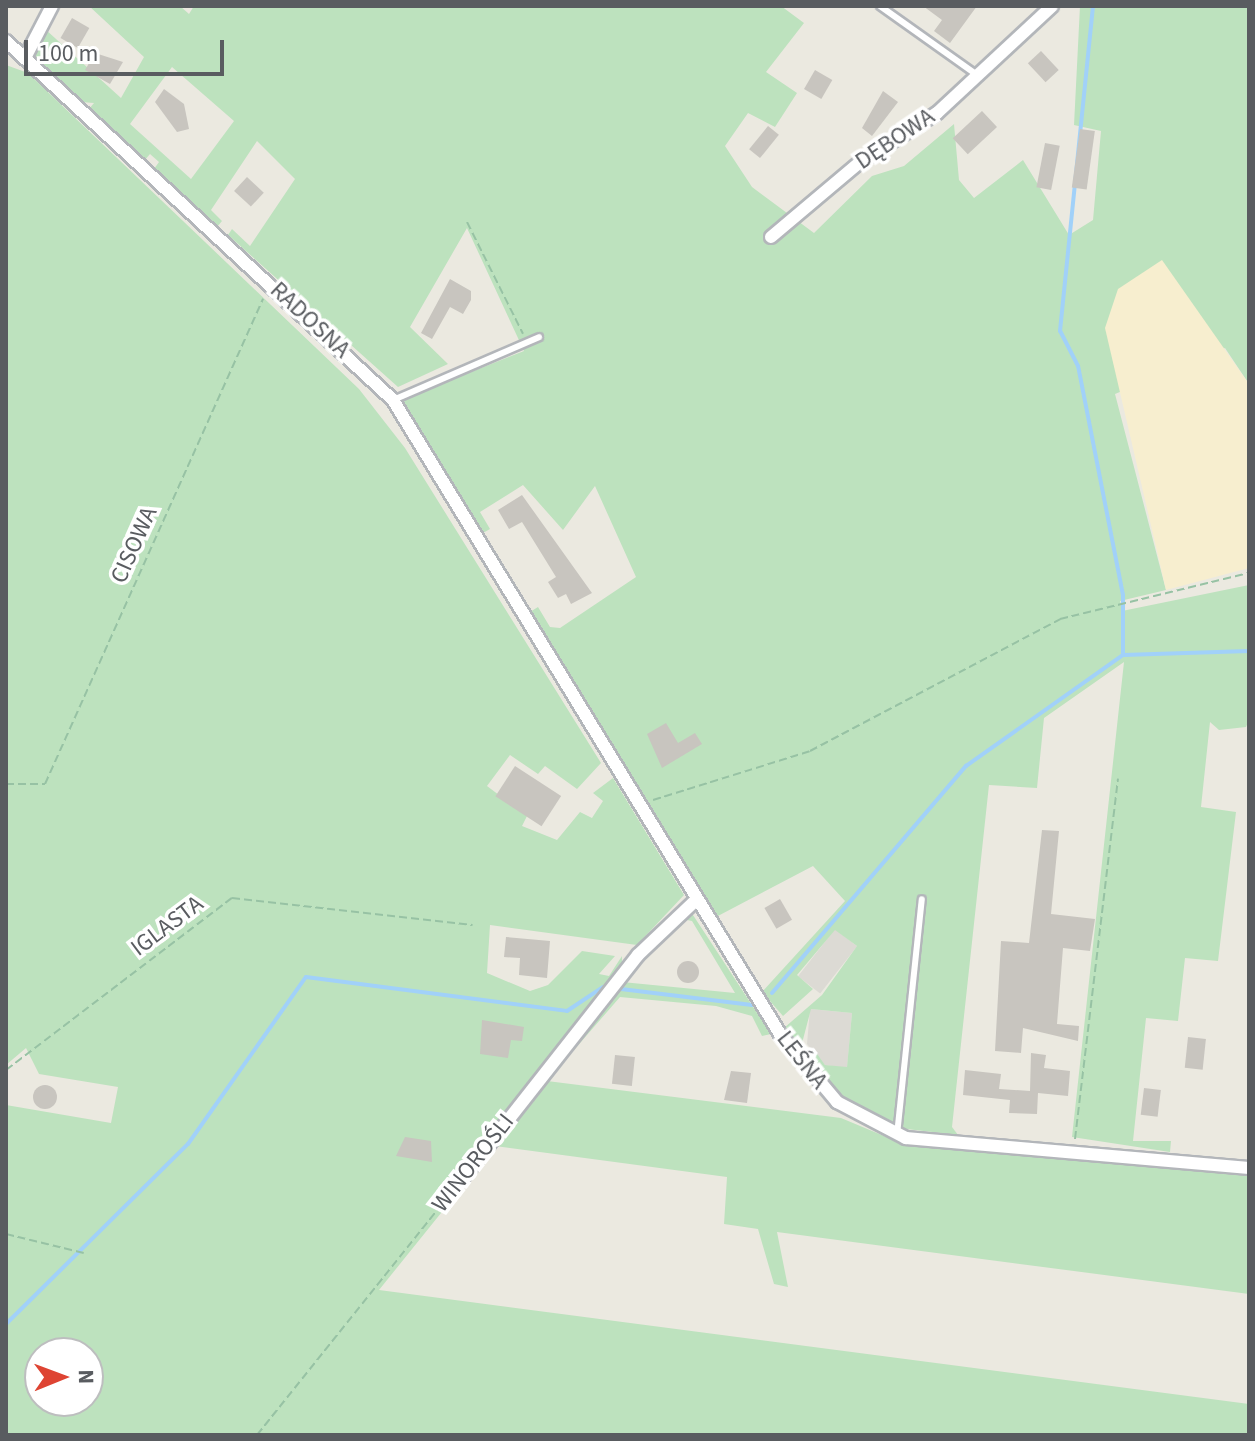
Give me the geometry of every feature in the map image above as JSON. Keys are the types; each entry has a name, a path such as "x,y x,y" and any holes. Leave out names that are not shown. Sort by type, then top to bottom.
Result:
{"street":[{"path":"25,58 52,6"},
{"name":"DĘBOWA","path":"771,237 860,162 937,113 973,72 1052,6"},
{"name":"RADOSNA","path":"6,41 393,400 549,654"},
{"name":"LEŚNA","path":"549,654 697,899 805,1069 849,1112 897,1135 1249,1168"},
{"name":"WINOROŚLI","path":"461,1180 638,955 697,899"}],"lane":[{"path":"880,6 973,72"},
{"path":"393,400 539,337"},
{"path":"897,1135 922,899"}],"path":[{"path":"467,222 527,342"},
{"name":"CISOWA","path":"6,784 45,784 270,283"},
{"path":"639,802 810,751 1060,619 1249,573"},
{"path":"1073,1152 1118,779"},
{"name":"IGLASTA","path":"6,1070 232,898 472,925"},
{"name":"WINOROŚLI","path":"257,1435 461,1180"},
{"path":"6,1234 84,1253"}],"shaded area":[{"path":"835,929 857,946 820,994 798,976"},
{"path":"810,1009 852,1013 847,1068 825,1065 807,1044"}],"green space":[{"path":"89,6 180,6 189,14 194,6 781,6 804,23 766,72 797,93 775,127 748,113 725,146 752,187 814,233 872,176 904,166 954,124 959,180 974,198 1023,160 1069,235 1093,220 1101,131 1074,125 1080,6 1249,6 1249,384 1225,348 1115,394 1166,590 1120,601 1122,611 1249,585 1249,720 1246,727 1219,730 1210,722 1201,807 1236,812 1218,961 1185,958 1178,1021 1146,1018 1133,1141 1171,1141 1170,1152 1072,1137 1124,662 1044,718 1037,788 989,785 952,1127 958,1135 898,1128 843,1101 807,1062 815,1051 825,1065 847,1067 852,1013 811,1009 800,1051 784,1028 822,995 857,946 835,930 797,975 813,989 783,1016 762,992 845,901 813,866 716,917 530,612 538,607 550,627 560,628 636,577 595,486 563,530 523,485 480,512 490,529 483,533 398,401 524,351 467,228 410,327 448,364 398,387 228,235 232,229 250,246 295,179 257,141 211,210 222,221 217,227 154,169 159,162 150,154 144,161 89,109 94,103 81,102 33,56 45,29 121,98 144,57","holes":["172,67 234,121 191,179 130,124"]},
{"path":"6,65 28,73 359,389 405,448 601,763 577,789 545,766 538,774 510,755 487,786 527,816 522,826 557,840 580,812 592,818 603,801 593,793 613,778 684,895 637,945 490,925 487,973 530,991 548,985 582,951 615,956 599,974 609,976 622,956 622,982 735,993 692,921 682,919 691,912 771,1034 762,1036 752,1016 716,1006 620,997 547,1081 841,1118 908,1146 1249,1174 1249,1294 777,1232 788,1287 774,1284 758,1229 724,1224 727,1177 495,1146 379,1290 1249,1404 1249,1435 6,1435 6,1105 111,1123 118,1087 39,1074 26,1048 6,1065"}],"sand":[{"path":"1162,260 1249,384 1249,568 1166,590 1105,328 1118,289"}],"building":[{"path":"923,6 977,6 950,43 934,31 942,20"},
{"path":"72,18 89,28 78,48 60,38"},
{"path":"1041,51 1059,70 1046,82 1028,63"},
{"path":"95,53 123,62 110,84 85,70"},
{"path":"815,70 832,80 821,99 804,89"},
{"path":"164,89 184,104 189,129 177,132 155,102"},
{"path":"883,91 898,102 872,136 862,128"},
{"path":"982,111 997,127 968,154 953,138"},
{"path":"768,126 779,135 760,158 749,149"},
{"path":"1080,129 1095,131 1087,190 1072,187"},
{"path":"1045,143 1060,146 1051,190 1036,187"},
{"path":"247,177 264,193 251,207 234,191"},
{"path":"450,279 471,291 471,300 463,314 450,307 432,339 421,333"},
{"path":"522,495 592,593 571,604 566,594 558,598 548,582 556,577 522,522 509,529 498,510"},
{"path":"666,723 678,743 695,733 702,744 662,768 647,734"},
{"path":"515,766 561,796 542,826 495,796"},
{"path":"1042,830 1059,831 1051,914 1095,919 1090,951 1063,948 1057,1024 1079,1026 1078,1041 1023,1028 1021,1053 995,1051 1001,941 1029,943"},
{"path":"780,899 792,920 776,929 764,908"},
{"path":"506,937 550,941 547,978 519,975 520,958 504,957"},
{"path":"688,961 696,964 699,972 696,980 688,983 680,980 677,972 680,964"},
{"path":"482,1020 524,1027 522,1041 511,1040 508,1058 480,1054"},
{"path":"1188,1037 1206,1039 1203,1070 1185,1068"},
{"path":"1031,1053 1046,1055 1044,1068 1070,1071 1068,1096 1038,1093 1037,1114 1009,1113 1010,1100 963,1095 965,1070 1001,1074 999,1089 1030,1091"},
{"path":"615,1055 635,1057 632,1086 612,1084"},
{"path":"731,1071 751,1073 747,1103 724,1100"},
{"path":"45,1085 54,1088 57,1097 54,1106 45,1109 36,1106 33,1097 36,1088"},
{"path":"1144,1088 1161,1090 1158,1117 1141,1115"},
{"path":"405,1137 431,1141 432,1162 396,1156"}],"waterway":[{"path":"772,993 966,766 1123,655 1123,595 1078,366 1060,331 1093,6"},
{"path":"1123,655 1249,651"},
{"path":"6,1324 188,1144 306,977 567,1011 603,987"},
{"path":"621,989 752,1005"}]}
